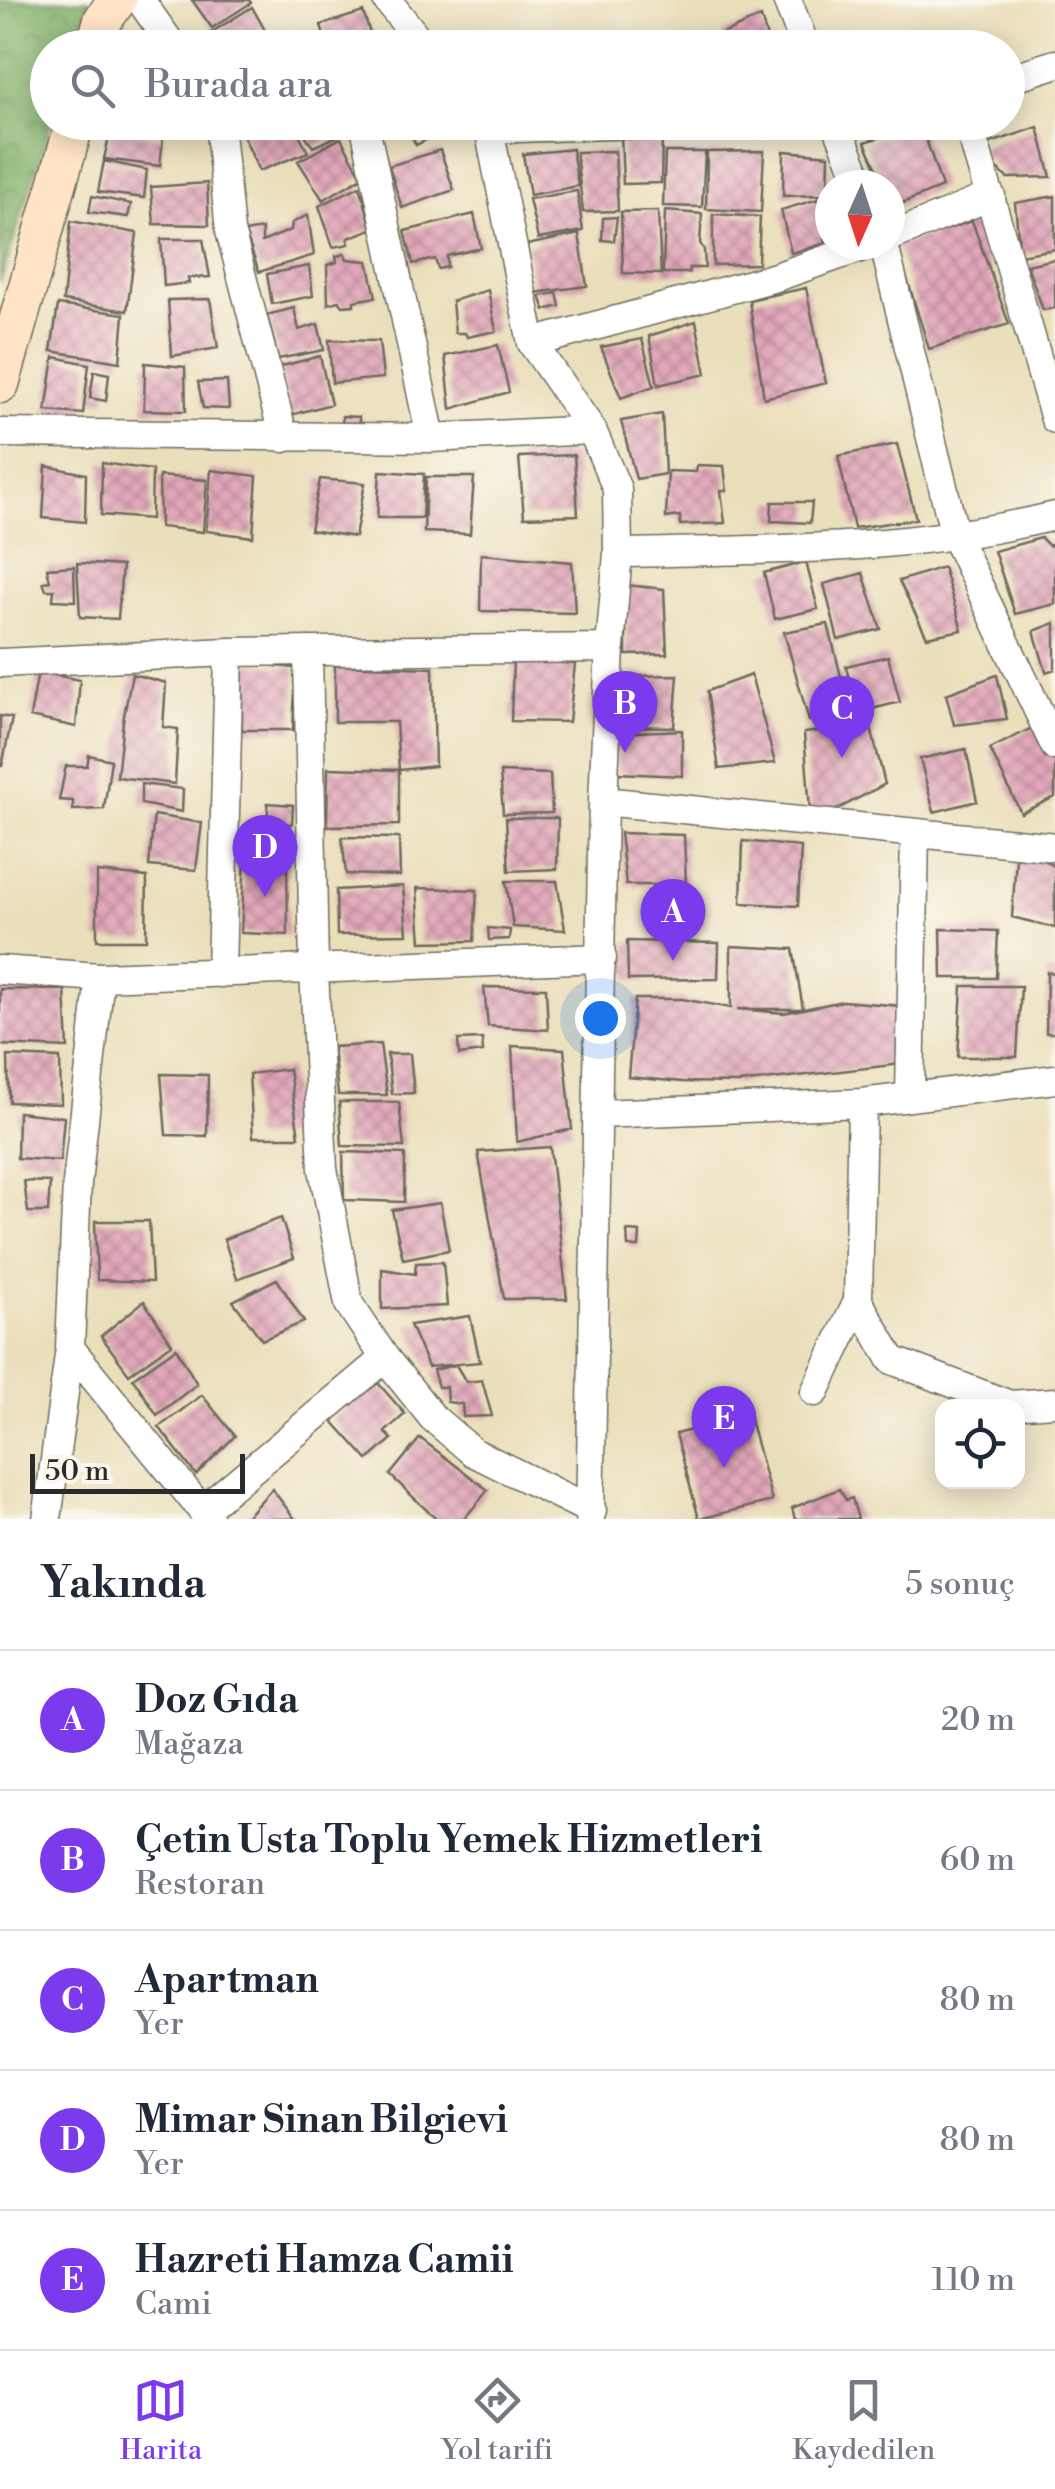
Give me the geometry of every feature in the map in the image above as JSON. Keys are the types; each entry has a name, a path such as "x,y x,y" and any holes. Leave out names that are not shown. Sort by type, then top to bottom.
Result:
{"main road":[{"path":"100,30 117,0"},
{"path":"0,384 70,140"}],"street":[{"path":"140,0 161,30"},
{"path":"788,0 799,30"},
{"path":"1025,74 1055,64"},
{"path":"221,140 230,231 284,438"},
{"path":"368,140 431,438"},
{"path":"308,650 314,969 323,1169 349,1304 384,1358 433,1418 472,1452 591,1515 603,801 618,553 617,489 592,430 532,343 489,140"},
{"path":"843,140 855,170"},
{"path":"974,140 1055,419"},
{"path":"905,231 991,196"},
{"path":"532,343 776,277 825,260"},
{"path":"888,260 955,536 1055,746"},
{"path":"0,432 431,438 592,430"},
{"path":"618,553 839,549 955,536 1055,516"},
{"path":"0,663 308,650 610,648"},
{"path":"220,972 229,652"},
{"path":"603,801 1055,846"},
{"path":"910,1094 915,833"},
{"path":"0,970 100,977 602,958"},
{"path":"47,1519 70,1348 77,1182 100,977"},
{"path":"599,1114 862,1103 910,1094 1055,1079"},
{"path":"815,1392 858,1301 862,1103"},
{"path":"858,1301 892,1360 1010,1405 1055,1402"},
{"path":"70,1348 206,1515 384,1358"}],"green space":[{"path":"0,0 90,0 80,30 30,30 30,140 46,140 0,282"}],"building":[{"path":"192,0 249,0 251,3 212,28"},
{"path":"252,7 265,30 215,30"},
{"path":"363,12 369,30 322,30 321,25"},
{"path":"761,17 765,30 731,30"},
{"path":"1038,127 1051,177 1007,178 976,148 1000,140 1025,140 1025,131"},
{"path":"108,140 163,140 160,166 104,159"},
{"path":"245,140 302,140 308,152 259,171"},
{"path":"308,140 329,140 313,147"},
{"path":"342,140 362,177 323,200 298,161"},
{"path":"621,140 662,140 661,183 623,184"},
{"path":"926,140 942,187 905,202 905,170 877,170 865,142"},
{"path":"572,149 578,186 530,195 523,154"},
{"path":"440,150 454,190 402,208 389,166"},
{"path":"615,151 618,211 583,212 576,152"},
{"path":"764,151 761,212 706,209 707,152"},
{"path":"784,151 829,155 829,170 815,170 815,195 783,196"},
{"path":"665,152 705,152 702,207 663,206"},
{"path":"104,161 147,170 144,198 98,192"},
{"path":"207,183 209,225 154,224 151,187"},
{"path":"360,186 372,229 348,238 349,244 333,247 319,206"},
{"path":"577,191 583,231 538,239 529,199"},
{"path":"92,196 131,204 128,217 89,212"},
{"path":"1055,196 1055,249 1020,255 1015,203"},
{"path":"815,200 815,246 791,253 781,210"},
{"path":"658,211 661,274 623,273 621,212"},
{"path":"665,211 702,214 700,243 705,268 689,268 689,273 663,273"},
{"path":"474,214 481,248 447,256 447,267 438,269 435,259 413,264 405,231"},
{"path":"713,214 760,217 758,264 713,265"},
{"path":"308,215 314,255 259,272 245,232 262,229 262,242 291,230 292,223"},
{"path":"617,217 614,241 602,240 603,218"},
{"path":"71,221 137,233 127,311 63,301"},
{"path":"972,221 1009,324 929,349 901,260 905,260 905,243"},
{"path":"579,234 587,286 534,293 527,245"},
{"path":"161,239 203,239 210,277 188,278 189,283 164,286"},
{"path":"345,254 347,259 368,261 376,297 354,301 354,305 343,306 339,301 328,304 327,265"},
{"path":"1055,259 1055,308 1043,310 1027,265"},
{"path":"309,266 313,296 272,304 267,274"},
{"path":"806,288 826,383 764,398 749,300"},
{"path":"488,290 496,331 467,337 465,333 455,333 452,301"},
{"path":"557,293 560,306 545,310 540,296"},
{"path":"210,299 218,348 172,356 168,300"},
{"path":"58,305 124,314 120,362 51,351"},
{"path":"294,308 299,330 318,324 324,350 278,359 267,315"},
{"path":"696,321 706,374 658,385 649,336"},
{"path":"642,339 654,386 621,398 601,347"},
{"path":"329,340 379,341 383,378 332,383"},
{"path":"498,345 509,392 451,409 445,356"},
{"path":"320,356 331,404 291,415 279,367"},
{"path":"54,357 89,364 83,414 46,411"},
{"path":"145,363 185,367 186,411 144,410"},
{"path":"94,371 109,374 106,401 90,398"},
{"path":"227,381 229,409 203,408 198,382"},
{"path":"662,414 665,474 636,479 621,421"},
{"path":"342,416 359,417 360,431 343,431"},
{"path":"897,444 916,519 854,528 838,456"},
{"path":"574,455 578,515 524,517 519,457"},
{"path":"102,463 152,470 151,519 101,515"},
{"path":"697,465 724,466 727,491 721,491 725,523 680,525 680,516 666,518 668,471 696,472"},
{"path":"46,466 86,474 85,522 43,518"},
{"path":"211,470 257,476 253,537 206,531"},
{"path":"380,471 424,474 422,518 377,518"},
{"path":"159,476 207,480 203,532 160,527"},
{"path":"426,477 474,477 470,534 424,532"},
{"path":"320,479 365,483 355,537 310,530"},
{"path":"772,502 812,502 810,523 771,521"},
{"path":"1041,538 1049,546 1055,543 1055,604 1015,614 994,551"},
{"path":"481,554 572,562 575,613 480,611"},
{"path":"806,562 818,609 775,619 764,573"},
{"path":"77,563 122,566 118,619 80,617"},
{"path":"74,566 75,601 53,600 54,590 46,590 43,582 50,581 47,568"},
{"path":"943,567 962,630 927,637 899,581"},
{"path":"863,573 881,629 838,640 824,584"},
{"path":"626,585 664,589 667,654 626,655"},
{"path":"1055,623 1055,669 1046,672 1034,631"},
{"path":"828,624 849,709 809,721 784,632"},
{"path":"888,656 900,702 856,713 846,666"},
{"path":"513,659 575,664 569,722 511,721"},
{"path":"242,663 296,668 293,730 242,730"},
{"path":"335,665 433,668 435,766 399,770 396,722 335,722"},
{"path":"38,672 80,680 76,727 30,717"},
{"path":"132,674 166,683 163,727 178,729 175,784 117,777"},
{"path":"678,675 674,727 617,726 618,712 626,711 630,676"},
{"path":"751,675 775,763 719,769 707,691"},
{"path":"997,675 1007,719 954,725 946,694"},
{"path":"0,716 12,718 2,766 0,766"},
{"path":"1044,722 1055,746 1055,797 1021,813 990,749"},
{"path":"870,724 885,784 811,823 804,733"},
{"path":"682,730 682,776 617,773 616,733"},
{"path":"966,749 977,801 934,812 920,759"},
{"path":"89,755 111,760 104,809 73,810 73,801 59,800 66,766 87,766"},
{"path":"328,768 399,770 399,825 327,826"},
{"path":"500,772 550,774 552,813 503,814"},
{"path":"141,784 183,789 182,812 141,804"},
{"path":"267,803 293,805 292,824 269,824"},
{"path":"154,815 202,823 196,870 149,866"},
{"path":"506,818 558,818 557,869 509,871"},
{"path":"620,833 684,835 686,885 626,885"},
{"path":"342,837 399,838 400,876 346,874"},
{"path":"743,841 801,847 798,906 741,903"},
{"path":"1017,843 1055,867 1055,928 1012,917"},
{"path":"245,859 287,861 288,935 241,933"},
{"path":"97,872 147,877 146,940 97,940"},
{"path":"506,881 557,881 565,930 513,927"},
{"path":"403,886 407,934 337,935 336,890"},
{"path":"417,888 477,890 474,941 421,942"},
{"path":"488,928 510,930 509,939 489,940"},
{"path":"941,929 998,931 996,978 942,978"},
{"path":"627,941 719,943 718,979 628,980"},
{"path":"731,946 793,949 803,1009 737,1009 784,1013 843,1001 912,1007 910,1063 739,1083 628,1077 635,999 682,999 731,1008"},
{"path":"1047,972 1055,973 1055,1033 1046,1033"},
{"path":"962,986 1021,986 1017,1057 958,1057"},
{"path":"484,987 546,988 548,1030 488,1026"},
{"path":"0,989 65,990 68,1048 0,1045"},
{"path":"482,1039 483,1052 459,1055 458,1040"},
{"path":"380,1044 387,1095 338,1095 333,1047"},
{"path":"512,1046 564,1049 572,1129 517,1142"},
{"path":"387,1054 410,1054 414,1093 392,1094"},
{"path":"8,1056 60,1058 61,1104 9,1102"},
{"path":"289,1069 299,1137 253,1137 249,1074"},
{"path":"161,1074 208,1075 207,1136 166,1135"},
{"path":"339,1102 399,1102 404,1147 342,1146"},
{"path":"18,1112 64,1117 60,1161 17,1158"},
{"path":"550,1147 567,1299 504,1299 478,1152"},
{"path":"343,1152 405,1154 404,1202 344,1200"},
{"path":"24,1181 50,1182 48,1212 28,1212"},
{"path":"440,1203 449,1250 403,1259 392,1210"},
{"path":"281,1218 294,1258 237,1279 224,1239"},
{"path":"95,1221 149,1221 152,1282 97,1280"},
{"path":"627,1231 640,1232 639,1247 628,1247"},
{"path":"443,1262 447,1306 382,1309 382,1269 415,1274 416,1263"},
{"path":"277,1279 304,1322 262,1340 233,1301"},
{"path":"144,1301 172,1344 129,1374 101,1336"},
{"path":"470,1316 480,1362 428,1367 410,1325"},
{"path":"176,1348 197,1384 157,1415 133,1378"},
{"path":"456,1365 466,1382 482,1380 492,1416 463,1417 462,1404 447,1402 446,1387 438,1387 433,1370"},
{"path":"378,1383 405,1414 385,1432 392,1439 368,1460 331,1419"},
{"path":"202,1395 235,1436 196,1475 159,1427"},
{"path":"749,1415 772,1501 699,1519 676,1434"},
{"path":"420,1438 488,1490 464,1519 436,1519 390,1475"},
{"path":"272,1489 295,1519 249,1519 247,1516"},
{"path":"839,1489 846,1500 852,1498 858,1519 795,1519 792,1508"}],"place":[{"name":"Çetin Usta Toplu Yemek Hizmetleri","path":"625,753"},
{"name":"Apartman","path":"842,758"},
{"name":"Mimar Sinan Bilgievi","path":"265,897"},
{"name":"Doz Gıda","path":"673,961"},
{"name":"Hazreti Hamza Camii","path":"724,1468"}]}
